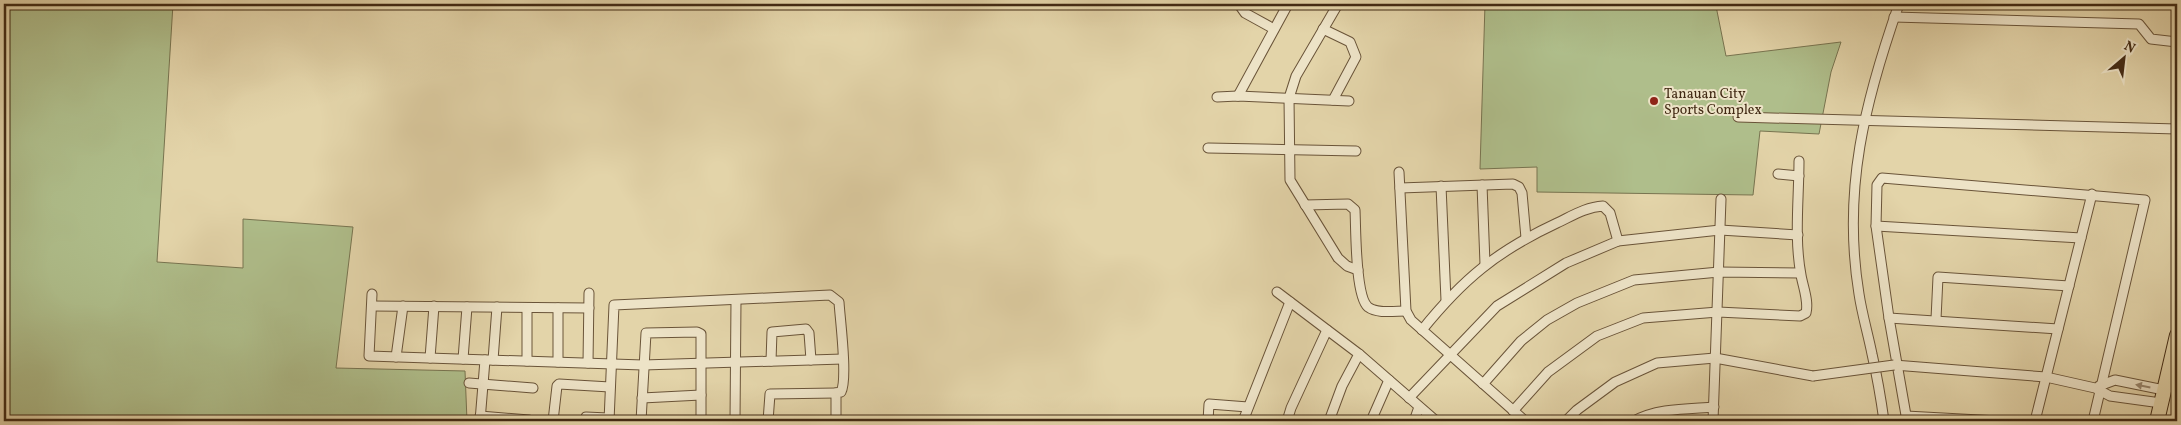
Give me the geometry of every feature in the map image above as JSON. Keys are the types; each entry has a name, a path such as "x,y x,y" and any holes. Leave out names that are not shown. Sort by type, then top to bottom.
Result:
{"highway":[{"path":"2157,421 2177,335"}],"street":[{"path":"1241,4 1240,6 1245,13 1274,29"},
{"path":"1238,96 1288,4"},
{"path":"1338,4 1296,76 1290,98 1290,180 1338,258 1347,266 1358,270"},
{"path":"1884,421 1858,294 1852,226 1857,154 1881,56 1899,4"},
{"path":"1894,17 2139,24 2151,39 2177,42"},
{"path":"1323,29 1350,42 1356,57 1333,100"},
{"path":"1217,98 1238,96 1350,101"},
{"path":"1738,117 2177,129"},
{"path":"1208,148 1356,151"},
{"path":"1513,411 1548,372 1597,336 1643,318 1718,312 1800,316 1806,313 1808,307 1800,273 1798,235 1799,161"},
{"path":"1399,172 1406,310 1411,320 1525,421"},
{"path":"1778,174 1799,176"},
{"path":"1998,421 1907,418 1896,365 1876,226 1876,185 1882,178 2092,194 2145,200 2099,388 2093,421"},
{"path":"1400,188 1513,184 1519,187 1522,193 1526,238"},
{"path":"1482,185 1485,264"},
{"path":"1440,186 1446,300"},
{"path":"2035,421 2092,194"},
{"path":"1713,421 1720,272 1721,200"},
{"path":"1304,205 1348,204 1355,210 1358,270 1363,301 1368,307 1376,311 1406,310"},
{"path":"1422,330 1446,300 1485,264 1526,238 1591,207 1603,206 1610,213 1618,241"},
{"path":"1876,226 2081,238"},
{"path":"1409,398 1497,306 1566,263 1618,241 1720,230 1798,235"},
{"path":"1483,384 1521,341 1547,320 1577,303 1634,280 1720,272 1800,273"},
{"path":"1936,320 1938,277 2069,286"},
{"path":"1277,292 1359,354 1436,421"},
{"path":"588,363 589,293"},
{"path":"372,294 369,356 644,365 843,359"},
{"path":"585,421 586,417 609,420 614,305 830,295 834,297 838,302 843,359 843,388 841,392 770,394 768,421"},
{"path":"735,421 736,300"},
{"path":"1243,421 1290,302"},
{"path":"372,306 589,308"},
{"path":"396,357 403,306"},
{"path":"430,358 434,306"},
{"path":"463,359 467,307"},
{"path":"497,307 489,360 483,384 480,419 529,420"},
{"path":"527,308 527,361"},
{"path":"558,308 558,362"},
{"path":"1889,318 2058,329"},
{"path":"771,362 771,334 775,330 808,330 811,360"},
{"path":"1287,421 1291,408 1327,330"},
{"path":"641,421 645,335 647,332 699,333 701,421"},
{"path":"1329,421 1342,386 1359,354"},
{"path":"1566,421 1577,410 1615,382 1658,362 1715,358 1813,376 1896,365 2046,377 2099,388 2110,396 2163,396"},
{"path":"1371,421 1389,380"},
{"path":"2099,388 2115,380 2163,396"},
{"path":"470,384 533,388"},
{"path":"553,421 557,386 559,384 610,387"},
{"path":"836,393 836,421"},
{"path":"642,398 701,395"},
{"path":"1208,421 1208,404 1248,407"},
{"path":"1414,421 1419,407"},
{"path":"1634,421 1643,416 1676,410 1714,408"}],"green space":[{"path":"4,4 173,4 157,262 243,268 243,219 353,227 336,368 465,371 467,421 4,421"},
{"name":"Tanauan City Sports Complex","path":"1485,4 1697,4 1716,6 1726,56 1841,42 1831,72 1819,134 1760,131 1753,195 1537,192 1537,167 1480,169"}],"place":[{"name":"Tanauan City Sports Complex","path":"1654,101"}]}
